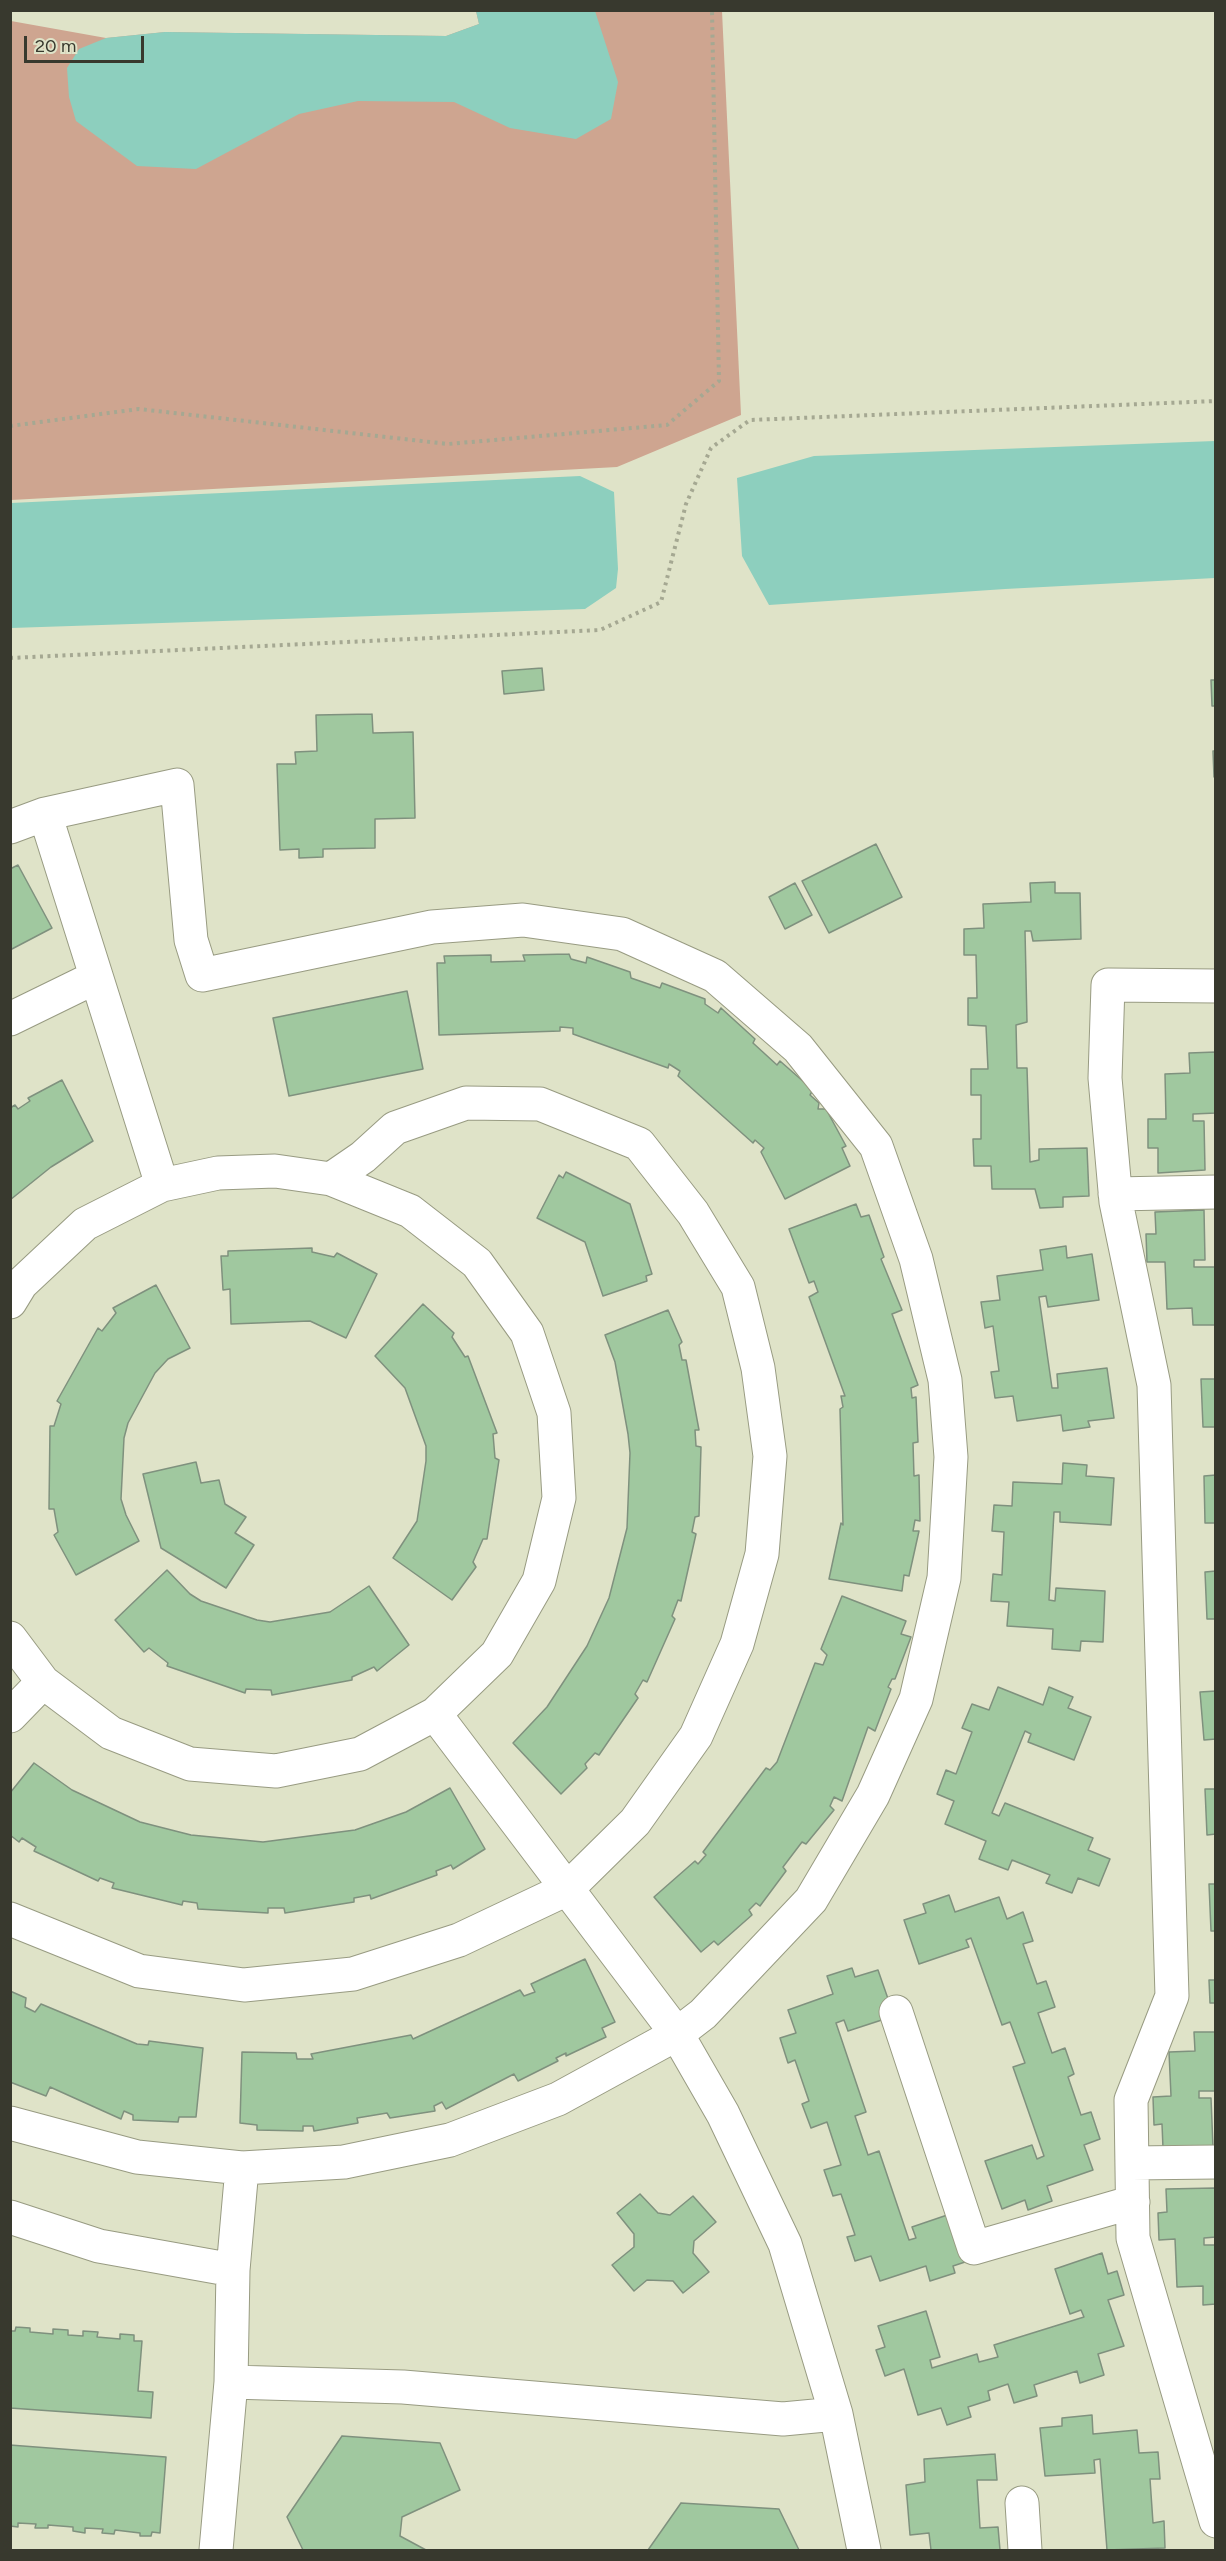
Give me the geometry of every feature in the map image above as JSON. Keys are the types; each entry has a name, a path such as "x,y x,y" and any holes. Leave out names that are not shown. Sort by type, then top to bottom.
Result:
{"lane":[{"path":"10,827 45,814 177,785 191,940 202,975 432,927 523,920 622,934 715,976 798,1048 876,1146 915,1259 945,1380 951,1457 941,1589 916,1699 873,1795 811,1900 703,2014 677,2034 558,2099 450,2140 344,2162 242,2168 137,2157 10,2123"},
{"path":"45,814 162,1185"},
{"path":"10,1019 96,977"},
{"path":"1215,986 1108,985 1105,1078 1115,1194 1154,1385 1172,1996 1131,2100 1133,2238 1141,2270 1206,2452 1215,2521"},
{"path":"10,1919 139,1971 244,1986 353,1974 459,1940 567,1889 635,1822 696,1736 737,1644 762,1554 770,1456 758,1368 738,1287 693,1213 639,1144 540,1104 466,1103 395,1128 363,1157 331,1179"},
{"path":"10,1302 21,1284 85,1224 162,1185 218,1173 275,1171 331,1179 410,1211 477,1263 526,1333 554,1413 559,1498 539,1581 497,1654 435,1714 360,1754 276,1771 190,1764 111,1733 43,1682 10,1638"},
{"path":"1115,1194 1215,1192"},
{"path":"10,1716 43,1682"},
{"path":"435,1714 677,2034 723,2114 784,2244 836,2414 864,2550"},
{"path":"896,2012 974,2248 1133,2202"},
{"path":"1132,2163 1215,2162"},
{"path":"216,2550 231,2382 233,2270 242,2168"},
{"path":"10,2217 99,2246 233,2270"},
{"path":"231,2382 402,2387 783,2419 836,2414"},
{"path":"1022,2503 1025,2550"}],"path":[{"path":"10,426 139,409 448,444 667,425 719,381 712,10"},
{"path":"10,658 600,630 661,602 686,504 711,448 750,420 1215,401"}],"shaded area":[{"path":"476,11 722,11 741,415 617,467 11,500 11,21 106,38 165,32 446,36 479,24"}],"water":[{"path":"476,11 595,11 618,82 611,119 576,139 510,128 454,102 358,101 299,114 196,169 137,166 76,121 69,97 67,68 79,49 106,38 165,32 446,36 479,24"},
{"path":"1215,441 1215,578 769,605 742,556 737,478 814,456"},
{"path":"580,476 614,492 618,569 616,588 585,609 11,628 11,503"}],"building":[{"path":"542,668 544,690 504,694 502,671"},
{"path":"1211,680 1216,680 1216,706 1212,706"},
{"path":"372,714 373,733 413,732 415,818 375,819 375,848 323,849 323,857 299,858 299,849 280,850 277,764 296,764 295,752 317,751 316,715"},
{"path":"1213,751 1216,751 1216,777 1214,777"},
{"path":"876,844 902,897 829,933 802,881"},
{"path":"18,865 52,928 10,950 10,869"},
{"path":"1055,882 1055,893 1080,893 1081,939 1033,941 1031,931 1025,931 1027,1022 1016,1025 1017,1068 1027,1068 1030,1162 1039,1160 1039,1149 1087,1148 1089,1196 1063,1197 1063,1207 1040,1208 1035,1189 992,1189 991,1166 974,1166 973,1139 981,1139 981,1095 971,1095 971,1069 988,1069 986,1026 968,1025 968,998 977,998 976,955 964,955 964,929 984,928 983,904 1031,902 1030,883"},
{"path":"795,883 812,915 785,929 769,897"},
{"path":"569,954 571,959 586,963 587,957 630,972 631,978 660,988 662,983 705,999 705,1004 718,1013 721,1008 755,1039 753,1043 777,1065 780,1061 813,1090 810,1095 819,1103 818,1109 826,1109 846,1146 842,1148 850,1166 785,1199 761,1152 764,1148 755,1140 753,1143 678,1076 680,1071 669,1064 668,1068 573,1034 573,1028 560,1027 560,1031 439,1035 437,963 445,963 444,956 491,955 491,962 525,961 523,955"},
{"path":"407,991 423,1069 289,1096 273,1018"},
{"path":"1216,1052 1216,1113 1193,1114 1193,1121 1204,1121 1205,1170 1158,1173 1158,1148 1148,1148 1148,1119 1166,1119 1165,1074 1190,1073 1189,1053"},
{"path":"62,1080 93,1141 51,1167 10,1200 10,1108 15,1105 18,1109 30,1101 28,1098"},
{"path":"566,1172 630,1204 652,1274 646,1276 647,1281 603,1296 585,1242 537,1218 559,1175 563,1178"},
{"path":"856,1204 861,1217 869,1215 884,1257 881,1259 902,1310 892,1314 918,1385 911,1388 912,1398 916,1397 918,1442 913,1443 914,1476 919,1475 920,1521 915,1520 913,1531 919,1531 909,1576 904,1575 902,1591 829,1579 841,1523 843,1525 840,1409 843,1407 841,1396 845,1396 809,1297 818,1292 814,1281 809,1283 789,1229"},
{"path":"1204,1210 1205,1260 1194,1260 1194,1267 1216,1267 1216,1325 1193,1325 1192,1308 1167,1309 1165,1262 1147,1262 1146,1234 1156,1234 1155,1212"},
{"path":"1066,1246 1067,1258 1092,1254 1099,1300 1048,1307 1046,1296 1039,1297 1052,1388 1058,1388 1057,1374 1107,1368 1114,1418 1088,1421 1090,1427 1063,1431 1061,1415 1017,1421 1013,1396 995,1398 991,1372 999,1371 993,1326 985,1328 981,1302 1000,1300 997,1276 1043,1270 1040,1250"},
{"path":"312,1248 312,1252 334,1257 337,1253 377,1274 346,1338 310,1321 231,1324 230,1289 223,1290 221,1256 228,1256 228,1251"},
{"path":"156,1285 190,1348 168,1359 155,1373 128,1423 124,1438 121,1499 139,1541 76,1575 54,1535 58,1532 54,1509 49,1509 50,1426 54,1426 61,1404 57,1401 98,1328 102,1331 116,1313 113,1308"},
{"path":"423,1304 454,1333 452,1337 465,1357 468,1356 497,1433 493,1434 495,1458 499,1460 487,1539 483,1539 473,1562 476,1567 452,1600 393,1558 417,1521 426,1446 405,1388 375,1356"},
{"path":"668,1310 682,1342 679,1345 682,1360 686,1360 699,1430 695,1430 696,1446 701,1447 699,1516 695,1517 692,1532 696,1534 681,1601 678,1600 672,1616 675,1619 647,1682 643,1680 635,1694 638,1698 599,1755 595,1753 585,1764 587,1768 561,1794 513,1743 547,1707 587,1646 609,1598 627,1528 630,1453 628,1434 615,1362 605,1335"},
{"path":"1201,1379 1216,1379 1216,1427 1203,1427"},
{"path":"196,1462 201,1483 219,1480 225,1504 246,1517 235,1533 254,1545 226,1588 161,1548 143,1474"},
{"path":"1063,1463 1087,1465 1086,1476 1114,1478 1111,1525 1060,1522 1060,1512 1054,1512 1049,1600 1055,1601 1056,1588 1105,1591 1103,1642 1081,1641 1080,1651 1052,1649 1053,1629 1007,1626 1009,1602 991,1601 993,1574 1002,1575 1004,1532 992,1531 994,1505 1012,1506 1013,1482 1062,1484"},
{"path":"1216,1475 1216,1523 1205,1523 1204,1476"},
{"path":"167,1570 190,1594 201,1601 257,1620 270,1622 330,1612 369,1586 409,1645 377,1671 374,1667 352,1677 352,1680 272,1695 271,1690 246,1689 245,1693 167,1666 168,1663 149,1648 144,1652 115,1620"},
{"path":"1216,1571 1216,1619 1207,1619 1205,1572"},
{"path":"842,1596 906,1621 901,1634 911,1637 895,1679 892,1679 888,1687 891,1689 875,1731 868,1727 842,1801 834,1797 830,1806 834,1810 806,1844 802,1842 783,1867 786,1871 760,1906 756,1903 749,1910 752,1915 718,1945 714,1941 701,1952 654,1897 695,1861 698,1864 706,1855 703,1852 766,1768 770,1770 777,1762 815,1663 823,1665 827,1655 821,1649"},
{"path":"998,1687 1043,1705 1049,1687 1073,1697 1068,1708 1091,1717 1074,1760 1028,1742 1031,1734 1025,1731 992,1813 999,1816 1005,1803 1093,1838 1088,1850 1110,1859 1099,1886 1078,1878 1072,1893 1046,1883 1050,1875 1012,1860 1008,1870 979,1859 986,1841 945,1824 954,1801 937,1794 946,1770 956,1774 972,1732 962,1728 972,1704 989,1710"},
{"path":"1216,1691 1216,1739 1204,1740 1200,1692"},
{"path":"34,1763 72,1790 140,1822 191,1835 263,1842 355,1830 406,1812 450,1788 485,1849 453,1869 451,1865 436,1871 437,1875 371,1899 370,1895 354,1898 354,1902 285,1913 284,1908 268,1908 268,1913 198,1909 197,1903 183,1901 182,1905 112,1888 114,1883 100,1878 98,1881 34,1851 36,1847 22,1838 19,1842 10,1835 10,1793"},
{"path":"1205,1789 1216,1789 1216,1834 1207,1835"},
{"path":"1209,1884 1216,1884 1216,1931 1211,1931"},
{"path":"949,1895 955,1912 999,1897 1007,1919 1023,1912 1033,1941 1023,1944 1037,1984 1046,1981 1055,2007 1038,2013 1052,2053 1065,2048 1074,2074 1068,2077 1081,2115 1091,2112 1100,2139 1084,2145 1093,2170 1047,2186 1052,2201 1028,2210 1025,2200 1002,2209 985,2161 1032,2145 1037,2159 1044,2156 1013,2067 1025,2063 1010,2022 1002,2025 971,1938 966,1940 969,1947 919,1964 904,1920 926,1913 923,1904"},
{"path":"585,1959 615,2022 602,2028 606,2037 566,2056 566,2053 556,2058 558,2061 518,2081 514,2074 446,2109 442,2102 434,2106 435,2111 390,2118 387,2113 357,2118 358,2123 314,2131 313,2126 303,2126 303,2131 257,2130 257,2125 240,2123 242,2052 296,2053 297,2059 313,2059 311,2054 411,2035 413,2039 520,1990 524,1996 535,1992 531,1984"},
{"path":"852,1968 855,1977 878,1970 894,2016 848,2031 844,2020 836,2023 866,2112 855,2116 868,2155 879,2151 909,2240 916,2238 912,2227 959,2211 974,2259 953,2266 955,2273 930,2281 926,2266 880,2281 871,2256 855,2261 847,2237 855,2235 841,2194 833,2196 824,2170 841,2165 827,2122 811,2128 802,2104 809,2101 795,2060 788,2063 780,2038 796,2033 788,2010 833,1994 827,1976"},
{"path":"1209,1980 1216,1980 1216,2003 1210,2003"},
{"path":"10,1991 26,1998 25,2007 35,2012 41,2004 137,2044 148,2045 149,2041 203,2048 196,2117 179,2117 178,2122 133,2120 133,2115 124,2111 121,2119 50,2087 46,2096 10,2082"},
{"path":"1194,2032 1216,2032 1216,2091 1199,2091 1199,2098 1211,2098 1213,2147 1163,2148 1162,2124 1154,2125 1153,2097 1171,2096 1169,2052 1195,2051"},
{"path":"1215,2188 1216,2237 1204,2238 1204,2245 1216,2245 1216,2304 1203,2305 1203,2286 1177,2287 1175,2239 1159,2240 1158,2213 1167,2212 1166,2189"},
{"path":"640,2194 658,2213 670,2215 693,2196 716,2222 694,2241 693,2253 709,2272 683,2293 673,2281 647,2280 634,2291 612,2265 634,2247 634,2234 617,2213"},
{"path":"1102,2253 1108,2274 1117,2271 1124,2295 1108,2300 1124,2346 1098,2354 1104,2375 1080,2383 1077,2371 1034,2385 1037,2396 1014,2403 1008,2384 988,2391 990,2400 968,2407 971,2417 947,2425 941,2408 918,2415 904,2369 885,2376 876,2350 885,2347 878,2326 926,2311 940,2357 930,2360 932,2368 977,2354 979,2362 998,2357 994,2345 1084,2317 1081,2310 1070,2314 1055,2269"},
{"path":"16,2327 30,2328 30,2332 53,2334 53,2329 68,2330 68,2335 83,2336 83,2331 98,2332 97,2337 120,2339 120,2334 134,2335 134,2341 142,2341 138,2391 153,2392 151,2418 10,2408 10,2331 15,2331"},
{"path":"1092,2415 1093,2434 1137,2430 1139,2453 1158,2452 1160,2479 1150,2479 1153,2523 1164,2521 1165,2548 1107,2550 1100,2459 1094,2460 1095,2473 1045,2476 1040,2428 1062,2426 1062,2418"},
{"path":"342,2436 440,2443 460,2490 402,2517 400,2536 426,2550 303,2550 287,2517"},
{"path":"10,2445 166,2457 160,2533 152,2532 151,2536 140,2536 140,2533 115,2530 114,2534 102,2533 103,2529 85,2528 85,2533 73,2531 73,2527 48,2525 48,2528 35,2528 36,2524 18,2523 18,2527 10,2526"},
{"path":"995,2454 997,2480 977,2480 980,2528 998,2527 1000,2550 931,2550 929,2533 910,2535 906,2485 925,2482 924,2459"},
{"path":"681,2503 779,2509 799,2550 648,2550"}]}
